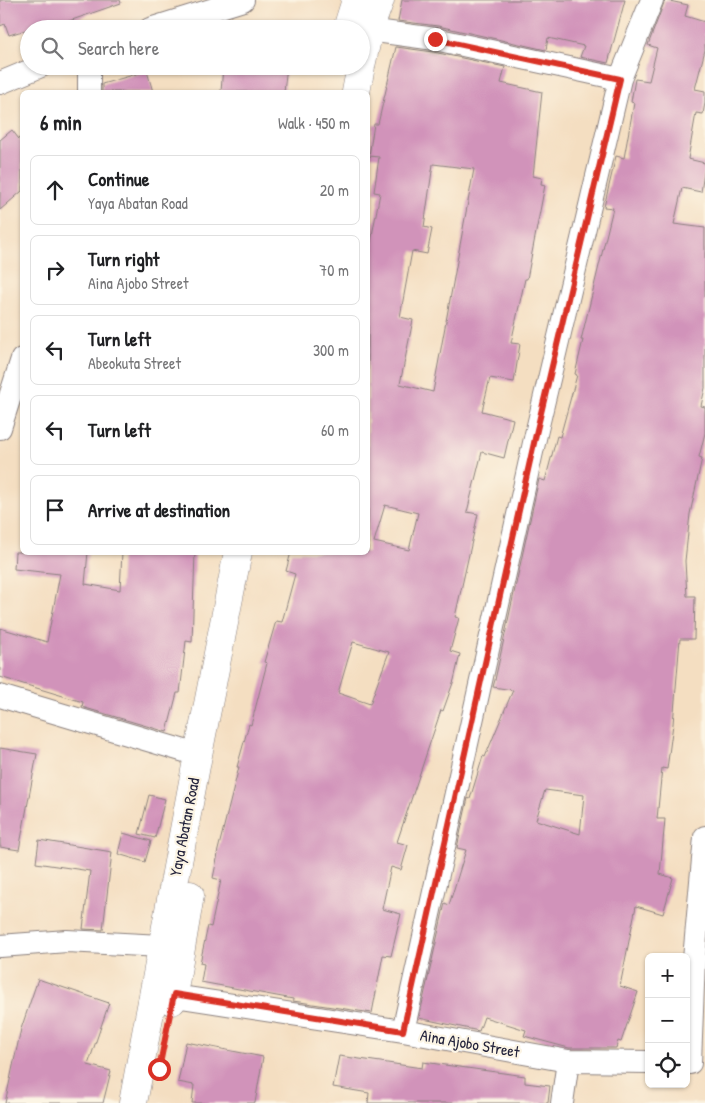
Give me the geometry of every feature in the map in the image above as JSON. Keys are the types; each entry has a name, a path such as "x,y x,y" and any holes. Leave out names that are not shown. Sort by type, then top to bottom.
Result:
{"main road":[{"path":"356,0 356,20"},
{"path":"363,20 380,0"},
{"path":"338,90 340,75"},
{"path":"356,90 359,75"},
{"name":"Yaya Abatan Road","path":"152,1103 164,993 161,946 237,555"},
{"name":"Yaya Abatan Road","path":"133,1103 164,993 255,555"}],"street":[{"path":"172,20 208,5 243,0"},
{"path":"403,1031 536,434 620,79 652,0"},
{"path":"370,31 435,39 620,79"},
{"path":"0,83 20,75"},
{"path":"89,75 89,90"},
{"path":"0,428 20,365"},
{"path":"0,696 198,755"},
{"path":"694,1063 694,959 705,837"},
{"path":"0,946 67,941 161,946"},
{"name":"Aina Ajobo Street","path":"164,993 403,1031 568,1061 645,1062"},
{"path":"562,1103 568,1061"}],"building":[{"path":"0,0 120,0 121,3 72,20 20,20 20,32 9,35 5,24 0,26"},
{"path":"402,0 625,0 608,63 580,57 584,46 548,38 546,50 438,26 398,21"},
{"path":"665,0 688,5 685,16 705,22 705,50 695,89 705,91 705,103 703,114 696,113 688,159 705,163 705,167 701,192 682,188 674,224 705,228 705,388 701,406 705,407 705,433 699,457 702,458 690,514 685,561 687,596 695,596 694,639 680,639 667,769 662,768 657,819 665,819 660,874 673,878 663,914 636,906 620,986 638,992 621,1042 618,1041 616,1048 569,1048 524,1036 526,1030 484,1017 479,1031 419,1018 445,903 449,905 466,850 457,848 468,798 470,799 483,756 485,757 513,690 493,687 539,479 545,481 557,436 560,437 577,375 575,374 583,340 581,340 613,208 604,207 616,156 624,158 634,103 631,102 635,79 649,81 657,48 648,45","holes":["545,790 584,795 580,834 536,820"]},
{"path":"396,47 433,52 505,67 501,83 542,92 533,176 542,178 541,184 545,185 527,279 525,279 511,343 520,344 514,382 490,378 482,411 513,419 504,458 482,452 467,512 478,514 455,617 459,618 450,651 460,654 454,680 443,711 441,710 397,842 408,845 401,870 391,867 382,909 401,914 391,956 383,955 372,1013 293,1001 293,999 201,982 204,964 200,963 208,926 211,927 221,880 213,878 217,854 239,767 237,767 249,724 251,725 267,663 264,662 276,621 282,622 295,574 286,571 290,555 370,555 370,246 380,193 374,192 379,157 370,156 374,124 378,124","holes":["433,164 474,169 433,392 400,384 413,320 400,317 412,251 427,254 432,229 424,227","385,505 418,513 409,550 374,542","353,642 389,652 370,704 338,693"]},
{"path":"133,75 148,75 152,90 102,90 102,84"},
{"path":"222,75 286,75 284,90 221,90"},
{"path":"12,130 20,140 20,193 0,210 0,140"},
{"path":"15,552 20,552 20,555 88,555 85,584 120,590 122,555 195,555 192,642 186,641 180,693 177,693 167,732 82,707 83,702 0,677 0,628 47,642 60,574 14,569"},
{"path":"0,748 37,754 19,850 0,847"},
{"path":"149,795 165,799 155,838 139,834"},
{"path":"123,833 151,841 145,862 118,854"},
{"path":"39,840 112,852 103,930 83,929 90,871 36,863"},
{"path":"38,979 109,1003 88,1065 111,1071 103,1103 5,1103 21,1029"},
{"path":"186,1042 263,1057 255,1103 192,1103 194,1085 178,1082"},
{"path":"339,1056 422,1068 423,1062 525,1076 525,1083 550,1086 548,1103 368,1103 369,1093 333,1087"}],"route":[{"path":"159,1069 174,994 403,1031 536,434 620,79 435,39"}]}
